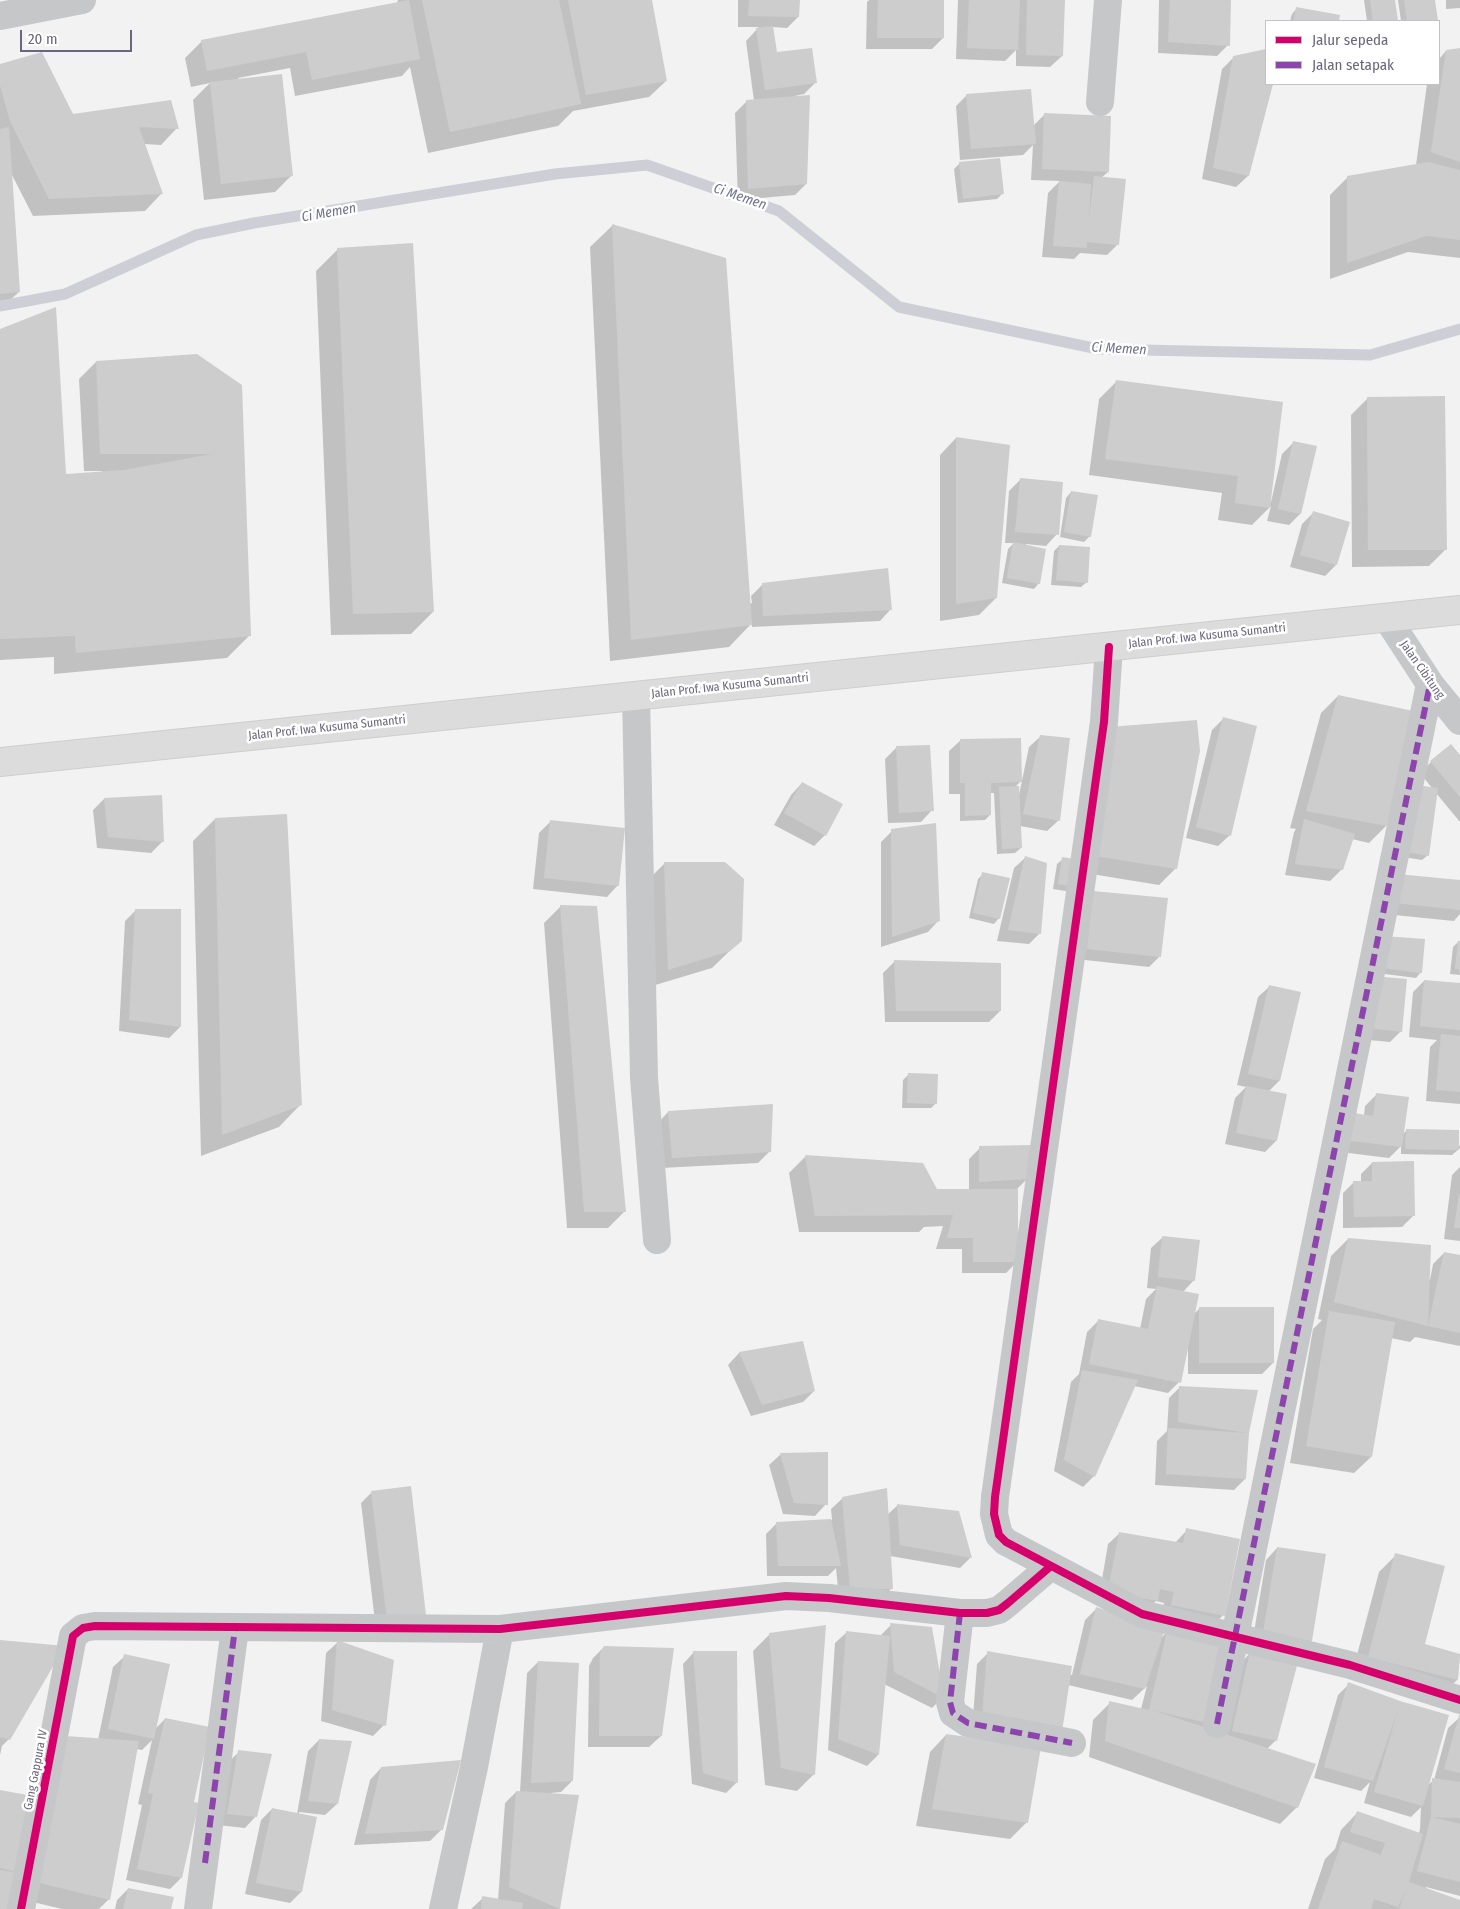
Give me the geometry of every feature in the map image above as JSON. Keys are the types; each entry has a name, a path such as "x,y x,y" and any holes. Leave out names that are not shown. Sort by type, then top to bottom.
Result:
{"main road":[{"name":"Jalan Prof. Iwa Kusuma Sumantri","path":"0,762 1460,610"}],"street":[{"path":"0,16 82,0"},
{"path":"1100,102 1108,0"},
{"name":"Jalan Cibitung","path":"1387,618 1430,684 1460,721"},
{"path":"1109,646 1104,722 994,1514 999,1535 1006,1542 1142,1614 1350,1665 1460,1700"},
{"path":"1217,1724 1430,684"},
{"path":"636,696 644,1078 657,1240"},
{"path":"198,1909 235,1628 500,1629 786,1596 829,1598 960,1613 988,1613 999,1610 1051,1566"},
{"path":"960,1613 950,1702 953,1713 968,1723 1072,1743"},
{"name":"Gang Gappura IV","path":"21,1909 73,1636 83,1628 95,1626 235,1628"},
{"path":"443,1909 474,1767 500,1629"}],"building":[{"path":"409,0 420,59 312,80 306,52 207,71 201,40"},
{"path":"422,0 559,0 581,104 450,132"},
{"path":"568,0 652,0 667,81 586,95"},
{"path":"749,0 800,0 799,17 748,16"},
{"path":"878,0 944,0 944,38 877,38"},
{"path":"969,0 1020,0 1018,50 967,48"},
{"path":"1027,0 1065,0 1063,56 1026,55"},
{"path":"1170,0 1231,0 1230,46 1168,42"},
{"path":"1370,0 1395,0 1398,20 1373,20"},
{"path":"1404,0 1435,0 1438,20 1407,20"},
{"path":"1296,7 1340,15 1339,20 1294,20"},
{"path":"773,26 777,52 812,48 817,83 765,90 756,28"},
{"path":"1460,48 1460,162 1431,152 1446,50"},
{"path":"1265,49 1265,85 1273,85 1249,176 1213,168 1233,56"},
{"path":"42,52 73,114 171,100 179,129 139,127 163,194 49,199 10,121 0,85 0,64"},
{"path":"282,74 293,176 221,184 210,82"},
{"path":"1031,89 1036,144 971,149 966,94"},
{"path":"810,95 807,184 748,189 746,100"},
{"path":"1044,113 1111,116 1109,172 1042,169"},
{"path":"9,127 20,292 0,294 0,129"},
{"path":"1000,158 1004,194 963,199 959,162"},
{"path":"1428,162 1460,170 1460,240 1426,236 1347,263 1347,176"},
{"path":"1094,176 1126,179 1119,245 1087,242 1087,248 1053,246 1059,181 1091,184 1089,220"},
{"path":"612,224 726,258 752,625 631,640"},
{"path":"413,243 434,612 353,614 337,248"},
{"path":"56,307 66,474 124,470 212,454 100,454 96,361 197,354 242,385 251,636 76,653 75,636 0,639 0,329"},
{"path":"1116,380 1283,402 1270,508 1235,503 1238,476 1105,459"},
{"path":"1445,396 1447,550 1368,550 1367,397"},
{"path":"956,437 1010,445 997,598 956,604"},
{"path":"1293,441 1317,446 1301,514 1278,509"},
{"path":"1020,478 1063,482 1059,535 1015,532"},
{"path":"1071,491 1098,495 1091,537 1064,532"},
{"path":"1313,511 1350,522 1337,565 1300,555"},
{"path":"1013,542 1046,549 1040,584 1007,578"},
{"path":"1059,545 1090,547 1088,583 1056,580"},
{"path":"888,568 892,610 763,616 762,583"},
{"path":"1338,695 1418,712 1387,826 1306,811"},
{"path":"1223,717 1257,726 1231,836 1196,827"},
{"path":"1197,720 1200,751 1177,869 1095,856 1109,727"},
{"path":"1040,735 1070,738 1060,821 1023,814"},
{"path":"1021,738 1022,782 991,783 991,815 965,816 965,783 960,783 960,739"},
{"path":"1451,744 1460,755 1460,797 1430,761"},
{"path":"930,745 934,811 899,813 896,746"},
{"path":"802,782 843,804 826,836 784,813"},
{"path":"1416,785 1438,788 1429,856 1407,852"},
{"path":"1019,786 1022,848 1002,849 999,787"},
{"path":"162,795 164,842 108,837 104,798"},
{"path":"287,814 302,1105 222,1135 215,818"},
{"path":"1304,819 1355,834 1343,870 1295,864"},
{"path":"550,820 625,828 619,886 544,878"},
{"path":"936,823 940,921 892,937 891,829"},
{"path":"1025,856 1047,863 1041,934 1008,930"},
{"path":"1062,857 1082,860 1077,887 1058,884"},
{"path":"664,862 725,862 744,879 742,941 730,951 668,970"},
{"path":"982,872 1010,878 1000,919 973,913"},
{"path":"1397,874 1460,880 1460,910 1395,903"},
{"path":"1093,891 1168,898 1161,957 1087,949"},
{"path":"560,905 597,906 626,1212 584,1212"},
{"path":"135,909 181,909 181,1027 129,1020"},
{"path":"1384,936 1425,939 1422,973 1381,968"},
{"path":"1458,941 1460,941 1460,969 1455,969"},
{"path":"894,960 1001,963 1001,1011 896,1011"},
{"path":"1373,976 1407,979 1402,1032 1368,1028"},
{"path":"1424,980 1460,983 1460,1030 1420,1026"},
{"path":"1269,985 1301,992 1280,1081 1248,1074"},
{"path":"1441,1034 1460,1036 1460,1092 1436,1090"},
{"path":"908,1073 938,1074 937,1104 907,1103"},
{"path":"1246,1086 1287,1094 1277,1141 1236,1133"},
{"path":"1376,1093 1409,1097 1402,1147 1343,1140 1347,1112 1373,1116"},
{"path":"773,1104 771,1152 672,1158 668,1111"},
{"path":"1406,1129 1459,1130 1459,1150 1405,1149"},
{"path":"1033,1145 1028,1179 979,1182 979,1146"},
{"path":"805,1155 923,1163 937,1189 1018,1189 1018,1262 973,1262 973,1238 947,1238 953,1215 815,1216"},
{"path":"1414,1161 1415,1216 1354,1217 1353,1181 1372,1181 1372,1162"},
{"path":"1459,1194 1460,1228 1454,1228"},
{"path":"1162,1236 1200,1240 1195,1281 1158,1277"},
{"path":"1348,1238 1431,1245 1428,1326 1334,1302"},
{"path":"1444,1252 1460,1255 1460,1333 1428,1326"},
{"path":"1157,1286 1199,1294 1181,1383 1089,1364 1098,1319 1148,1329"},
{"path":"1199,1307 1274,1307 1274,1363 1199,1363"},
{"path":"1329,1311 1395,1322 1372,1457 1306,1446"},
{"path":"803,1341 815,1391 762,1405 739,1352"},
{"path":"1082,1370 1138,1380 1095,1477 1064,1460"},
{"path":"1179,1386 1258,1390 1249,1433 1246,1479 1166,1474 1168,1428 1247,1433 1178,1422"},
{"path":"828,1452 828,1505 794,1503 780,1453"},
{"path":"411,1486 426,1615 387,1620 371,1491"},
{"path":"887,1488 893,1589 850,1589 842,1497"},
{"path":"897,1504 959,1511 972,1558 900,1545"},
{"path":"831,1519 841,1566 778,1566 776,1522"},
{"path":"1186,1528 1240,1539 1225,1616 1171,1605 1174,1592 1160,1589 1158,1601 1108,1592 1119,1532 1183,1543"},
{"path":"1277,1547 1326,1554 1312,1641 1263,1633"},
{"path":"1395,1553 1445,1566 1425,1644 1460,1654 1458,1680 1368,1657"},
{"path":"1096,1607 1165,1629 1145,1689 1080,1674"},
{"path":"890,1623 932,1627 944,1698 894,1672"},
{"path":"826,1625 815,1775 781,1768 769,1633"},
{"path":"846,1631 890,1636 879,1755 838,1739"},
{"path":"1167,1631 1230,1644 1212,1724 1152,1710 1316,1764 1298,1808 1105,1741 1109,1701 1149,1710"},
{"path":"0,1640 65,1646 10,1740 0,1737"},
{"path":"337,1640 394,1660 386,1726 332,1710"},
{"path":"604,1646 674,1648 662,1736 599,1736 600,1654"},
{"path":"693,1651 737,1651 738,1783 703,1773"},
{"path":"987,1651 1072,1666 1062,1732 982,1719"},
{"path":"1250,1652 1298,1662 1277,1741 1232,1731"},
{"path":"124,1654 170,1664 154,1739 108,1729"},
{"path":"538,1661 579,1663 573,1781 531,1783"},
{"path":"1348,1682 1400,1701 1449,1715 1423,1806 1374,1792 1398,1710 1373,1781 1324,1767"},
{"path":"1460,1712 1460,1773 1444,1769"},
{"path":"165,1718 210,1727 194,1802 199,1803 182,1878 137,1869 153,1794 148,1793"},
{"path":"946,1734 1041,1747 1028,1823 932,1809"},
{"path":"65,1736 139,1741 110,1900 32,1881"},
{"path":"319,1739 352,1741 338,1804 308,1801"},
{"path":"238,1750 272,1754 257,1817 227,1814"},
{"path":"461,1760 443,1830 365,1834 381,1767"},
{"path":"1432,1778 1460,1782 1460,1818 1431,1817"},
{"path":"0,1790 33,1796 17,1872 0,1868"},
{"path":"516,1791 579,1795 560,1909 509,1887"},
{"path":"272,1808 317,1817 302,1892 256,1883"},
{"path":"1357,1811 1423,1834 1409,1882 1460,1900 1460,1909 1399,1909 1407,1887 1398,1907 1374,1899 1371,1909 1318,1909 1342,1841 1381,1855 1385,1843 1350,1832"},
{"path":"1431,1817 1460,1824 1460,1882 1417,1871"},
{"path":"0,1870 17,1873 9,1909 0,1909"},
{"path":"128,1888 174,1897 171,1909 123,1909"},
{"path":"482,1896 523,1903 522,1909 481,1909"}],"waterway":[{"name":"Ci Memen","path":"0,306 65,294 196,235 254,223 555,174 647,165 779,211 899,307 1098,349 1370,355 1460,329"}],"marked path":[{"path":"1217,1724 1430,684"},
{"path":"960,1613 950,1702 953,1713 968,1723 1072,1743"},
{"path":"205,1863 235,1628"}],"cycle path":[{"path":"1109,647 1104,722 995,1497 994,1514 999,1535 1006,1542 1142,1614 1350,1665 1460,1700"},
{"path":"21,1909 73,1636 83,1628 95,1626 500,1629 786,1596 829,1598 960,1613 987,1613 999,1610 1051,1566"}]}
